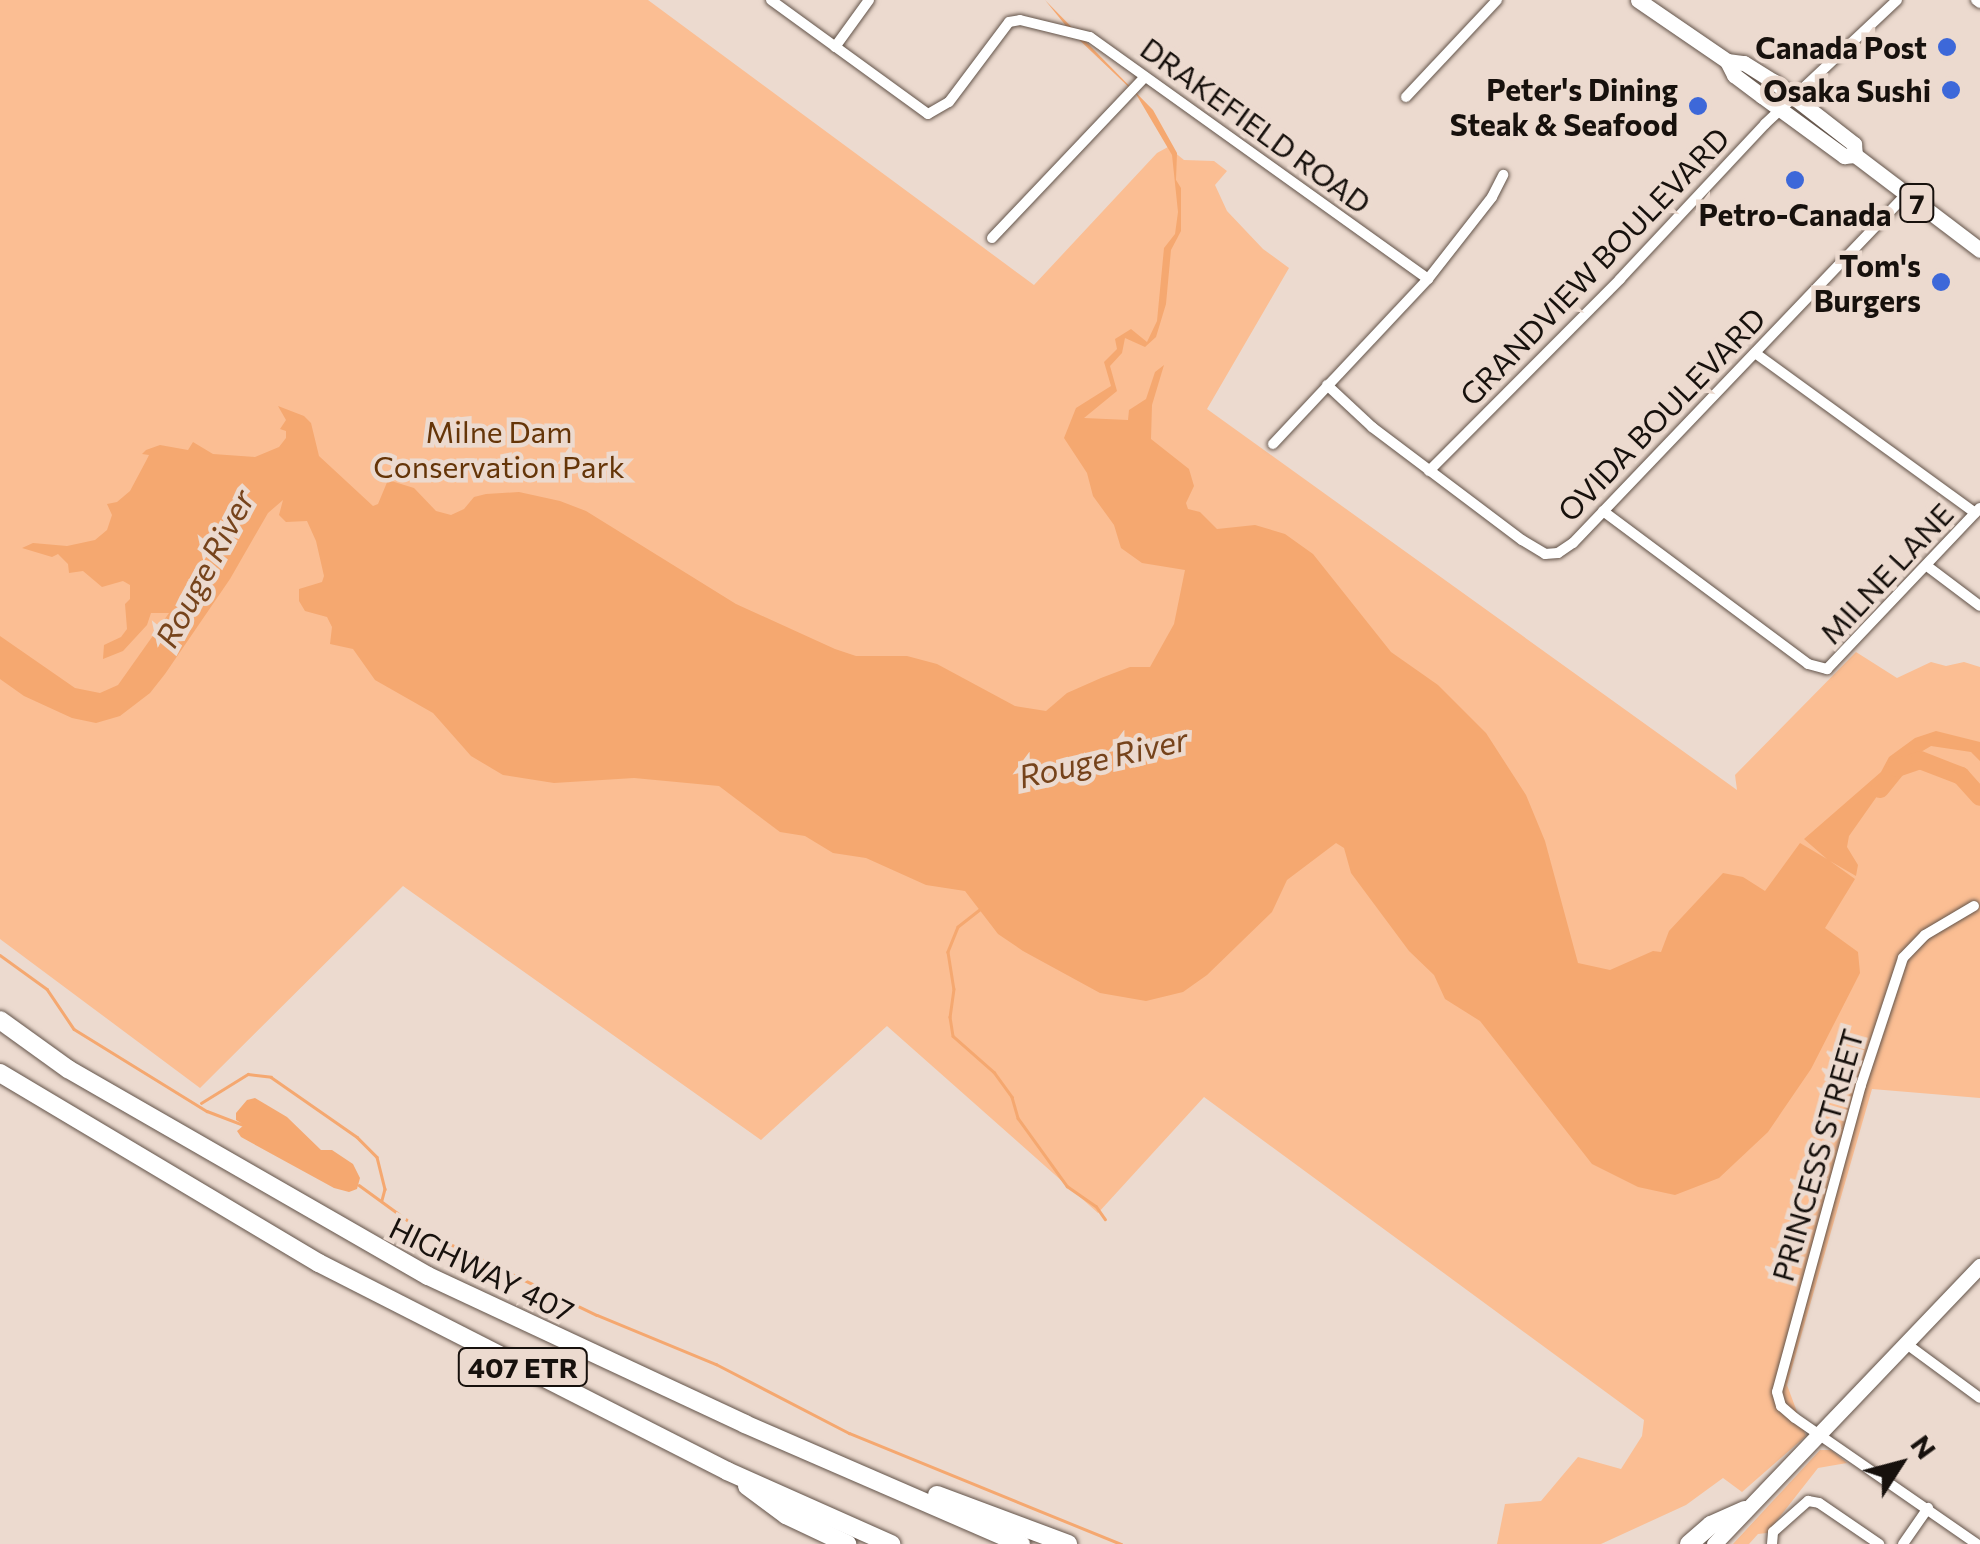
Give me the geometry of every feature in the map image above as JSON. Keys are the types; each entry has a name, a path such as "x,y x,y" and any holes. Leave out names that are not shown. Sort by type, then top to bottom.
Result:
{"highway":[{"name":"HIGHWAY 407","path":"0,1020 68,1068 380,1251 745,1424 1021,1544"},
{"name":"407 ETR","path":"0,1073 319,1263 727,1471 891,1544"},
{"path":"814,1452 1068,1544"},
{"path":"727,1471 786,1515 846,1544"},
{"path":"1690,1544 1711,1525 1745,1510"}],"main road":[{"name":"7","path":"1638,0 1727,61 1744,63 1796,98 1854,144 1855,155"},
{"name":"7","path":"1727,61 1734,75 1844,156 1855,155 1980,250"},
{"path":"1714,1544 1980,1266"}],"street":[{"name":"DRAKEFIELD ROAD","path":"771,0 928,114 948,102 997,34 1015,20 1090,38 1428,279"},
{"path":"835,47 869,0"},
{"path":"1406,97 1497,0"},
{"name":"GRANDVIEW BOULEVARD","path":"1430,471 1780,109 1897,0"},
{"path":"992,238 1145,76"},
{"path":"1273,444 1428,279 1492,196 1503,175"},
{"name":"OVIDA BOULEVARD","path":"1327,385 1372,428 1545,554 1566,549 1906,195"},
{"path":"1755,353 1978,510"},
{"name":"MILNE LANE","path":"1603,512 1808,664 1827,669 1978,510"},
{"path":"1926,566 1980,606"},
{"name":"PRINCESS STREET","path":"1819,1433 1781,1406 1777,1392 1861,1085 1904,958 1926,935 1974,906"},
{"path":"1908,1344 1980,1398"},
{"path":"1819,1433 1977,1544"},
{"path":"1772,1544 1773,1532 1808,1501 1820,1503 1879,1544"},
{"path":"1902,1544 1928,1508"}],"green space":[{"name":"Milne Dam Conservation Park","path":"0,0 648,0 1034,285 1157,153 1168,147 1184,160 1214,161 1227,171 1215,185 1227,211 1263,249 1289,268 1207,409 1737,790 1735,775 1856,652 1897,678 1931,662 1946,666 1964,662 1980,667 1980,1098 1872,1089 1787,1385 1806,1436 1742,1492 1723,1478 1686,1505 1601,1544 1497,1544 1505,1504 1541,1501 1578,1457 1621,1469 1642,1436 1644,1420 1204,1097 1098,1213 887,1026 761,1140 403,886 200,1088 0,939"},
{"path":"1820,1450 1831,1450 1847,1463 1818,1468 1767,1533 1758,1534 1749,1544 1733,1544"}],"water":[{"path":"1045,0 1153,110 1177,153 1176,180 1181,188 1181,231 1171,250 1166,304 1156,337 1145,347 1125,338 1122,353 1110,366 1117,391 1084,418 1128,420 1129,410 1146,399 1155,372 1164,365 1152,405 1151,439 1189,469 1194,486 1186,503 1188,509 1200,512 1217,529 1255,525 1285,534 1313,554 1391,652 1438,685 1486,733 1526,795 1545,841 1578,963 1610,970 1653,951 1661,952 1669,931 1723,873 1743,877 1765,891 1800,843 1827,859 1804,839 1881,772 1889,757 1915,738 1936,731 1980,742 1980,761 1971,752 1931,746 1899,765 1849,836 1847,847 1858,865 1856,876 1830,861 1855,879 1825,928 1858,952 1860,973 1811,1069 1768,1132 1719,1178 1675,1195 1638,1187 1592,1164 1480,1021 1445,999 1434,975 1409,951 1351,873 1344,848 1336,843 1287,880 1272,912 1207,975 1183,992 1146,1001 1100,993 1023,951 998,934 965,891 926,885 866,858 833,853 805,836 780,832 719,786 634,778 554,783 503,775 471,756 433,713 375,680 353,649 330,644 332,627 327,617 305,611 299,601 299,589 322,582 324,576 316,541 307,521 286,522 279,515 283,500 268,513 230,579 165,674 150,693 120,716 96,723 72,718 24,696 0,679 0,636 75,688 100,693 118,685 169,613 151,613 147,625 123,651 103,659 104,645 121,637 127,629 125,604 130,599 130,585 123,581 102,587 83,571 69,573 68,564 58,554 52,557 22,548 33,543 67,546 95,540 107,530 112,515 107,504 117,502 130,491 149,455 142,454 146,450 160,445 188,450 193,442 213,454 255,457 279,447 286,438 286,431 280,429 286,420 278,406 304,416 311,423 319,456 373,506 378,504 388,480 414,488 436,511 451,515 464,509 474,497 486,494 519,492 560,501 586,511 736,604 835,649 856,656 907,656 937,664 1015,706 1046,711 1067,693 1101,678 1130,667 1150,667 1174,624 1185,570 1142,563 1121,548 1114,525 1093,496 1087,473 1064,438 1076,408 1111,386 1104,362 1117,349 1115,339 1131,329 1147,342 1157,321 1164,248 1175,234 1178,212 1172,155 1136,94 1071,32"},
{"path":"255,1098 287,1117 321,1150 332,1150 353,1164 360,1178 357,1189 349,1192 334,1188 241,1137 237,1131 244,1125 236,1120 236,1113 247,1100"}],"waterway":[{"name":"Rouge River","path":"1880,789 1897,768 1920,760 1961,776 1980,797"},
{"path":"981,909 958,927 948,952 954,989 950,1017 953,1036 994,1072 1012,1097 1018,1118 1067,1186 1096,1206 1105,1219"},
{"path":"0,955 47,989 74,1029 207,1111 243,1125"},
{"path":"201,1103 248,1074 271,1077 357,1137 377,1157 385,1189 382,1200"},
{"path":"359,1185 421,1230 597,1315 716,1364 849,1433 1121,1544"}],"place":[{"name":"Canada Post","path":"1947,47"},
{"name":"Osaka Sushi","path":"1951,90"},
{"name":"Peter's Dining Steak & Seafood","path":"1698,106"},
{"name":"Petro-Canada","path":"1795,180"},
{"name":"Tom's Burgers","path":"1941,282"}]}
